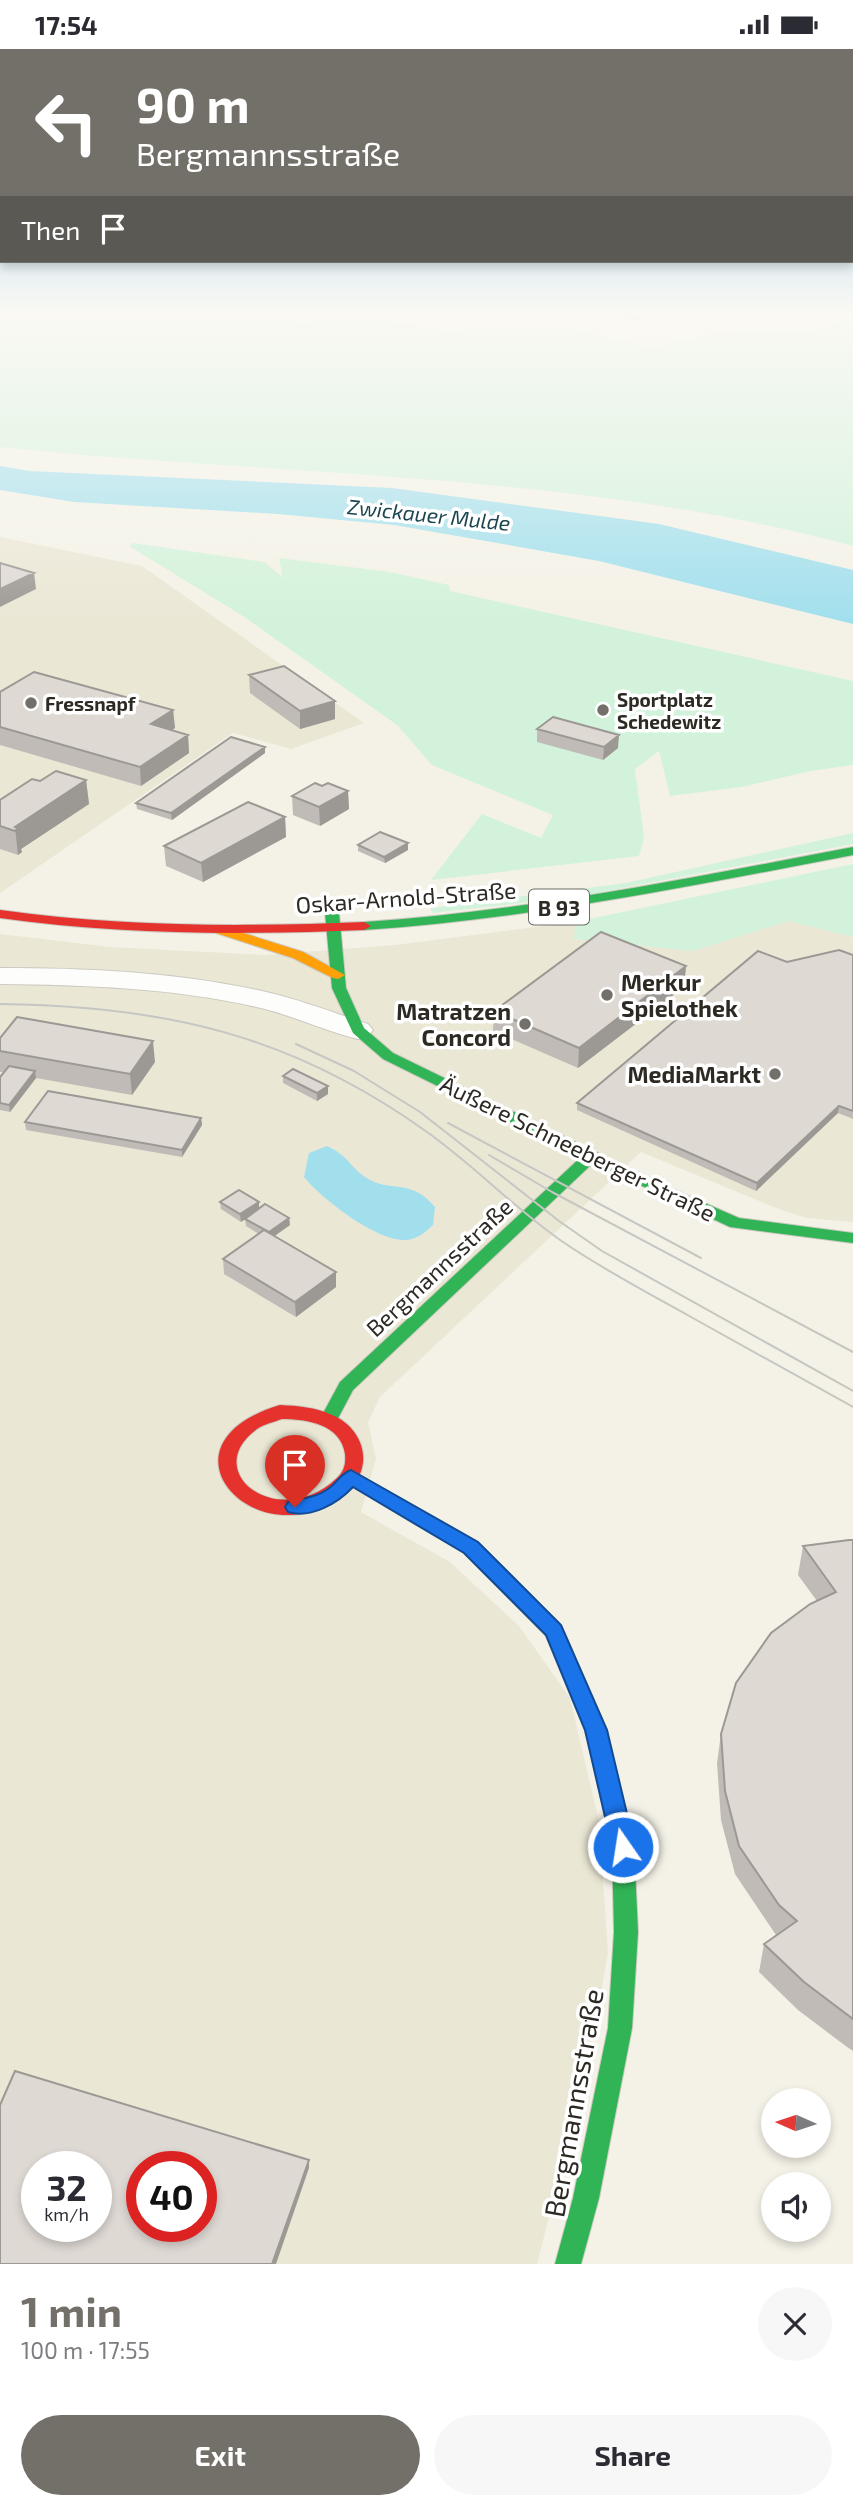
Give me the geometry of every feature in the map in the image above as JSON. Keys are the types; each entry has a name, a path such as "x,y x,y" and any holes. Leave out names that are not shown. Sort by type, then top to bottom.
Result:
{"main road":[{"name":"Oskar-Arnold-Straße","path":"0,914 83,924 218,929 427,922 545,909 853,851"},
{"name":"Äußere Schneeberger Straße","path":"331,902 339,988 358,1030 388,1056 662,1191 736,1223 853,1238"},
{"path":"218,929 298,955 338,975"},
{"name":"Bergmannsstraße","path":"329,1419 346,1386 591,1156"},
{"path":"303,1412 329,1419 349,1434 357,1455 351,1477 334,1495 309,1506 281,1508 254,1502 234,1488 226,1471 225,1453 235,1436 251,1422 276,1413 303,1412"},
{"name":"Bergmannsstraße","path":"351,1477 471,1548 554,1631 596,1730 623,1847 626,1932 620,2028 586,2198 568,2264"}],"street":[{"name":"Äußere Schneeberger Straße","path":"0,976 93,976 187,986 267,1001 358,1030"}],"shaded area":[{"path":"0,537 142,566 364,723 291,749 233,733 0,893"},
{"path":"789,921 853,937 853,1222 807,1218 781,1210 641,1152 380,1397 368,1422 376,1459 361,1512 450,1562 519,1626 570,1698 599,1822 608,1953 588,2064 537,2264 0,2264 0,934 110,947 265,955 395,945 575,922 575,939 693,951"}],"green space":[{"path":"0,418 853,418 853,546 748,521 643,503 536,490 0,447"},
{"path":"133,543 264,562 283,577 279,558 390,572 449,585 450,591 853,681 853,765 810,771 742,787 670,796 659,751 635,769 644,838 639,856 431,880 482,814 541,838 553,815 432,765 397,725 243,616 129,546"},
{"path":"853,833 853,844 581,896 433,913 430,908 626,883"},
{"path":"853,864 853,937 789,921 693,951 574,939 575,922"}],"water":[{"name":"Zwickauer Mulde","path":"0,466 30,471 392,488 659,524 853,570 853,624 599,561 394,525 278,514 74,502 0,490"},
{"path":"327,1146 374,1182 409,1189 426,1198 435,1207 433,1225 413,1239 392,1238 364,1226 336,1207 304,1177 309,1153"}],"building":[{"path":"0,563 34,573 0,589"},
{"path":"284,666 335,701 300,711 249,675"},
{"path":"34,672 173,710 151,724 188,735 140,767 0,727 0,692"},
{"path":"553,717 619,735 604,747 537,729"},
{"path":"231,737 265,747 171,813 136,803"},
{"path":"56,771 86,780 15,827 18,828 15,831 0,826 0,800 32,779 40,781"},
{"path":"315,783 322,786 328,783 348,791 319,807 292,796"},
{"path":"248,802 285,817 201,863 164,846"},
{"path":"380,832 408,843 384,857 358,845"},
{"path":"601,932 686,966 579,1048 494,1011"},
{"path":"839,950 853,955 853,1111 839,1106 757,1183 577,1103 758,951 787,962"},
{"path":"17,1017 153,1041 130,1074 0,1051 0,1038"},
{"path":"9,1066 35,1071 9,1105 0,1103 0,1077"},
{"path":"293,1069 328,1086 317,1093 283,1076"},
{"path":"48,1091 201,1118 182,1150 25,1122"},
{"path":"239,1190 259,1202 240,1214 220,1202"},
{"path":"265,1204 289,1218 269,1232 245,1219"},
{"path":"264,1230 336,1272 295,1302 223,1259"},
{"path":"853,1540 853,2019 804,1982 764,1944 797,1921 779,1905 739,1846 725,1791 721,1734 736,1683 771,1633 810,1604 836,1592 803,1546"},
{"path":"15,2071 309,2160 272,2264 0,2264 0,2105"}],"tram line":[{"path":"0,1004 117,1011 172,1020 225,1032 276,1049 327,1071 377,1099 427,1132 528,1216 579,1252 853,1407"},
{"path":"296,1044 354,1071 420,1112 559,1221 602,1251 853,1391"},
{"path":"448,1123 701,1258"},
{"path":"489,1155 552,1192 853,1352"}],"traffic: fast":[{"path":"364,926 426,922 549,907 853,851"},
{"path":"331,902 339,988 358,1030 388,1056 662,1191 736,1223 853,1238"},
{"path":"329,1419 346,1386 591,1156"},
{"path":"351,1477 471,1548 554,1631 596,1730 623,1847 626,1932 620,2028 586,2198 568,2264"}],"traffic: slow":[{"path":"218,929 298,955 338,975"}],"traffic: jam":[{"path":"0,914 136,928 273,929 364,926"},
{"path":"280,1412 306,1413 328,1420 344,1431 353,1446 355,1462 349,1478 334,1492 308,1504 280,1508 257,1503 240,1491 230,1475 228,1457 235,1439 252,1423 280,1412"}],"place":[{"name":"Fressnapf","path":"31,703"},
{"name":"Sportplatz Schedewitz","path":"603,710"},
{"name":"Merkur Spielothek","path":"607,995"},
{"name":"Matratzen Concord","path":"525,1024"},
{"name":"MediaMarkt","path":"775,1074"}],"route":[{"path":"295,1507 309,1506 334,1495 351,1477 471,1548 554,1631 596,1730 623,1847"}]}
